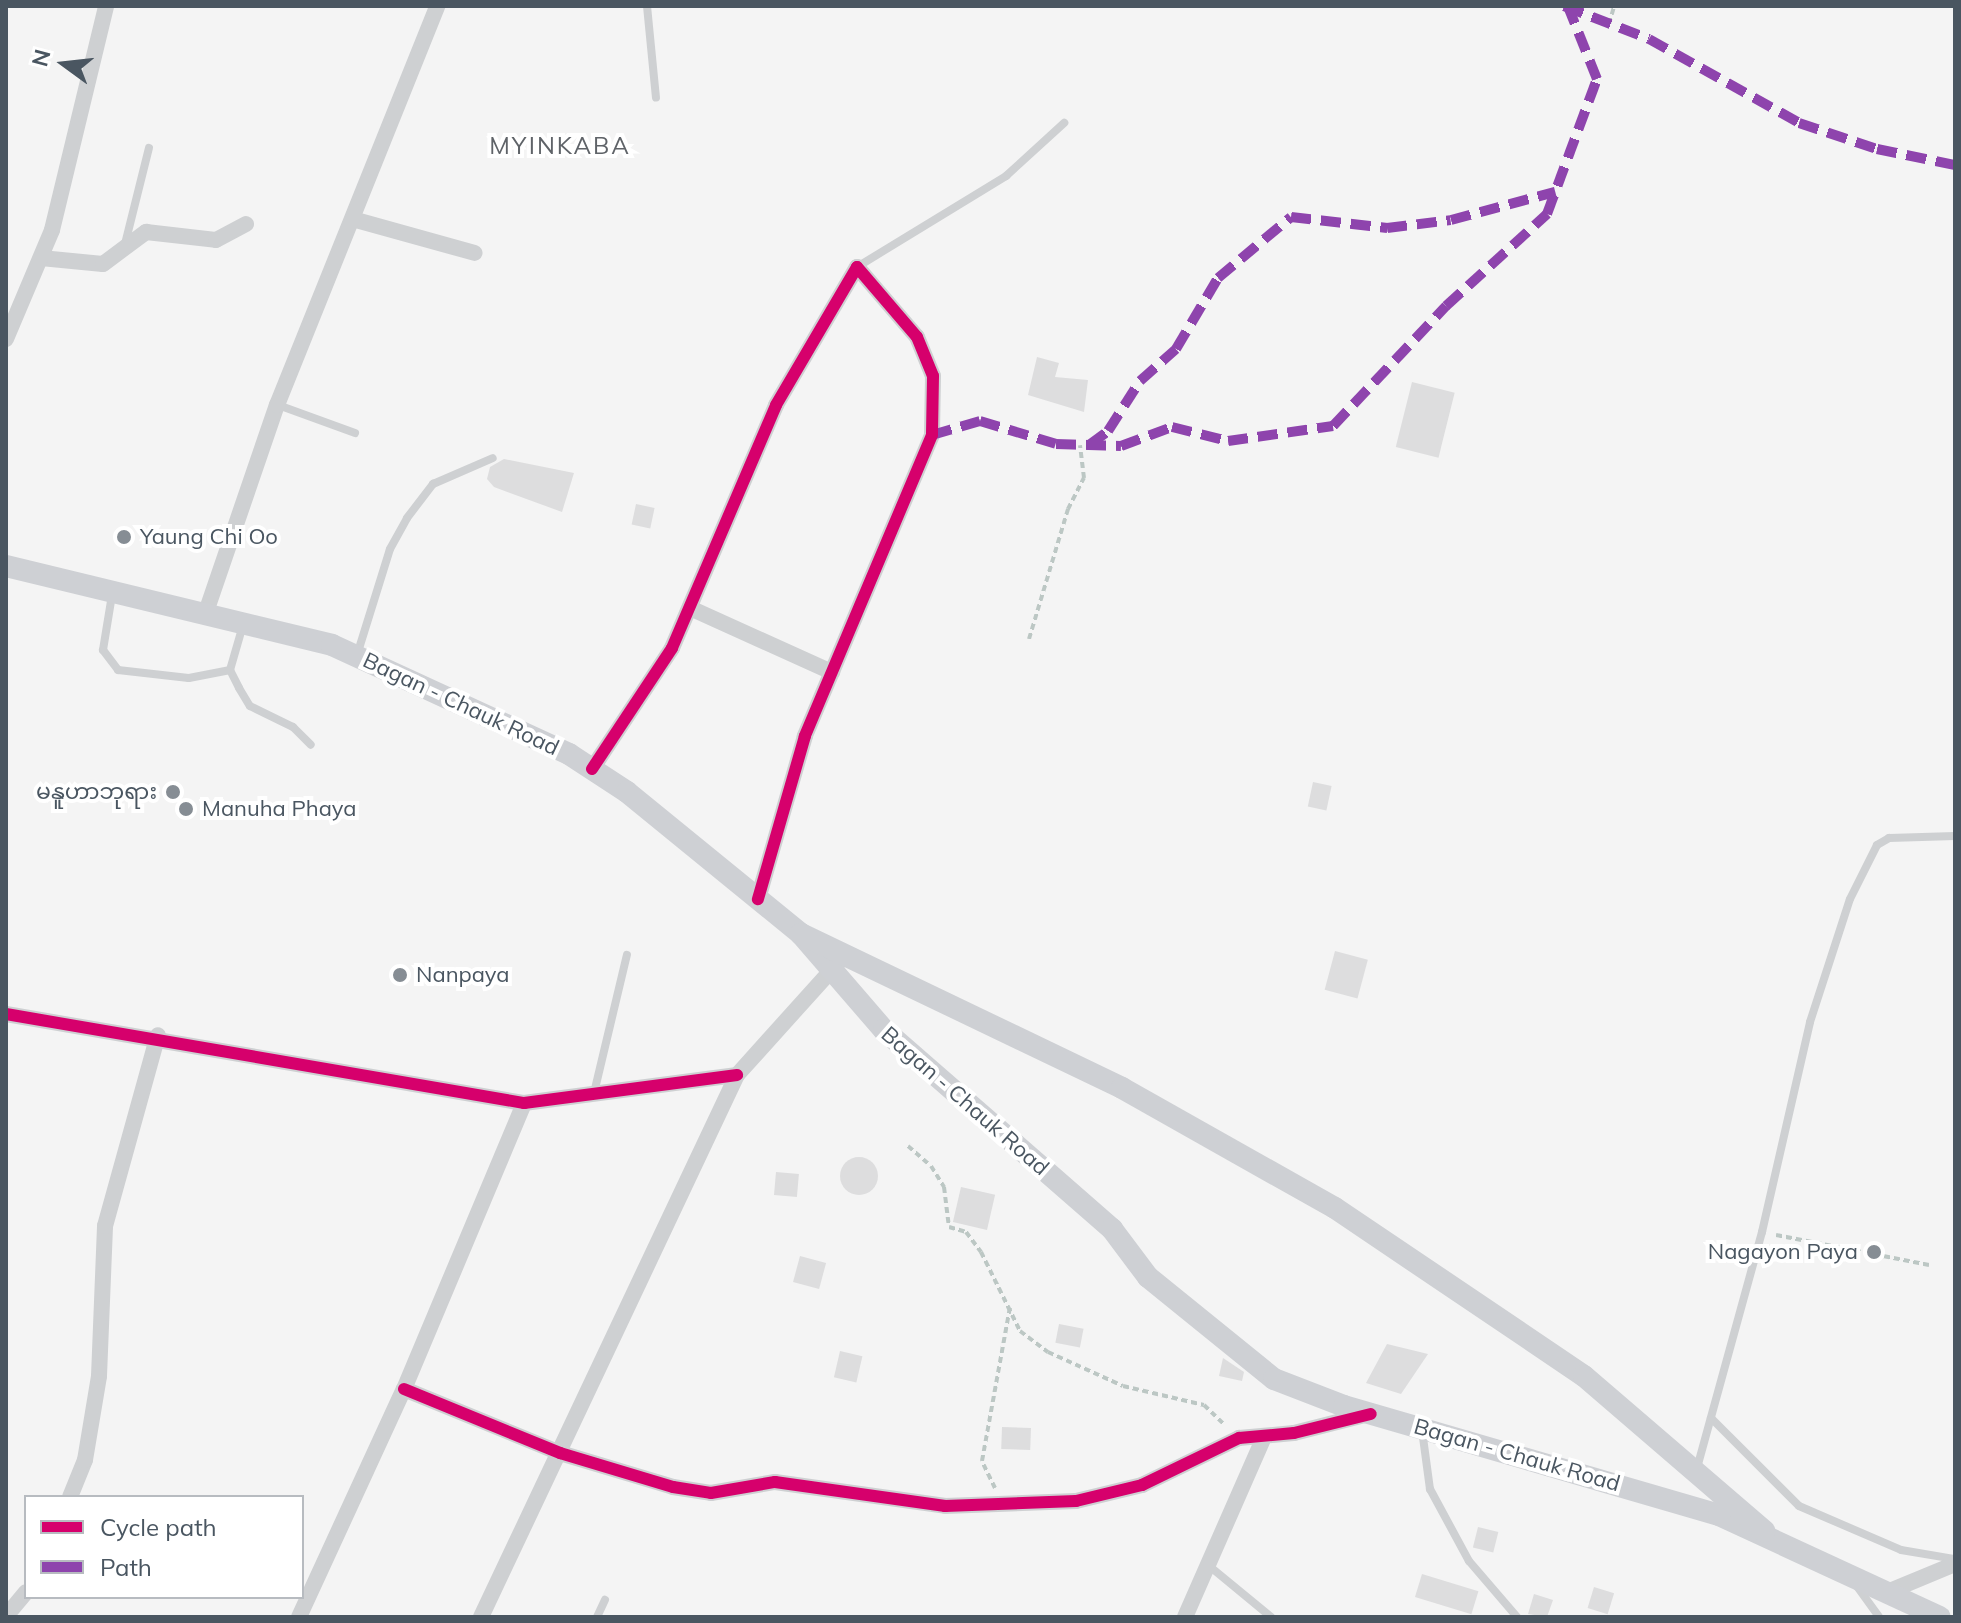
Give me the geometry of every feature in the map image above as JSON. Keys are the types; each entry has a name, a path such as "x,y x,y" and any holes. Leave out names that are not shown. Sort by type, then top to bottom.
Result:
{"main road":[{"name":"Bagan - Chauk Road","path":"6,566 113,593 245,620 357,655 592,769 801,934 830,973 884,1030 1112,1229 1148,1277 1274,1379 1371,1414 1654,1494 1773,1540 1940,1617"},
{"path":"801,934 847,952 1122,1088 1335,1208 1584,1376 1697,1469 1773,1540"}],"street":[{"path":"6,339 41,258 106,6"},
{"path":"206,612 277,405 356,220 437,6"},
{"path":"356,220 475,253"},
{"path":"41,258 86,267 123,253 146,232 216,240 246,224"},
{"path":"592,769 672,648 776,405 857,267 917,337 936,402 932,435 805,736 758,899"},
{"path":"690,608 832,672"},
{"path":"481,1617 737,1075 847,952"},
{"path":"6,1014 158,1035 372,1081 524,1103 737,1075"},
{"path":"71,1495 85,1460 99,1376 105,1226 158,1035"},
{"path":"299,1617 404,1389 524,1103"},
{"path":"404,1389 617,1474 711,1493 775,1482 945,1506 1076,1501 1142,1485 1239,1438 1264,1437 1371,1414"},
{"path":"1185,1617 1264,1437"},
{"path":"1885,1593 1955,1562"},
{"path":"6,1616 24,1594"}],"lane":[{"path":"647,6 656,98"},
{"path":"857,267 1006,176 1064,123"},
{"path":"123,253 149,148"},
{"path":"277,405 355,433"},
{"path":"357,655 390,549 407,518 433,484 493,458"},
{"path":"113,593 103,650 118,670 189,678 230,670"},
{"path":"245,620 230,670 250,706 293,727 311,745"},
{"path":"1697,1469 1762,1232 1810,1022 1868,857 1889,838 1955,836"},
{"path":"594,1093 627,955"},
{"path":"1711,1418 1799,1506 1901,1550 1955,1562"},
{"path":"1422,1428 1430,1489 1469,1561 1517,1617"},
{"path":"1208,1565 1271,1617"},
{"path":"1849,1576 1879,1617"},
{"path":"597,1617 605,1600"}],"path":[{"path":"1609,24 1614,6"},
{"path":"1029,639 1068,509 1084,478 1080,445"},
{"path":"908,1146 944,1187 949,1227 966,1232 1011,1304 1020,1331 1048,1352 1123,1386 1204,1405 1239,1438"},
{"path":"1762,1232 1929,1265"},
{"path":"1004,1506 982,1461 1011,1304"}],"building":[{"path":"1037,357 1059,363 1055,377 1088,380 1084,412 1028,395"},
{"path":"1412,382 1455,393 1438,458 1396,447"},
{"path":"504,459 574,473 562,512 494,487 487,479 490,467"},
{"path":"636,504 655,508 650,528 632,525"},
{"path":"1313,782 1332,786 1326,810 1308,806"},
{"path":"1335,951 1368,960 1357,998 1325,990"},
{"path":"859,1157 872,1163 878,1176 872,1189 859,1195 846,1189 840,1176 846,1163"},
{"path":"776,1172 799,1174 797,1197 774,1195"},
{"path":"961,1187 995,1195 987,1230 953,1222"},
{"path":"800,1256 826,1263 819,1289 793,1282"},
{"path":"1059,1324 1084,1329 1080,1347 1055,1343"},
{"path":"1387,1344 1428,1354 1401,1394 1366,1383"},
{"path":"840,1351 862,1356 856,1382 834,1377"},
{"path":"1223,1358 1244,1372 1242,1381 1219,1376"},
{"path":"1002,1427 1031,1428 1030,1450 1001,1449"},
{"path":"1478,1527 1498,1532 1493,1552 1473,1547"},
{"path":"1422,1574 1478,1591 1471,1614 1415,1597"},
{"path":"1594,1587 1614,1593 1608,1614 1588,1608"},
{"path":"1534,1594 1553,1600 1547,1617 1528,1614"}],"marked path":[{"path":"1564,6 1649,39 1799,123 1877,149 1955,165"},
{"path":"932,435 980,421 1056,444 1121,446 1172,427 1228,441 1333,426 1446,306 1547,214 1597,79 1569,9"},
{"path":"1089,445 1108,431 1140,381 1176,349 1218,278 1291,217 1387,228 1451,220 1555,192"}],"cycle path":[{"path":"592,769 672,648 776,405 857,267 917,337 933,376 932,435 805,736 758,899"},
{"path":"6,1014 524,1103 737,1075"},
{"path":"404,1389 560,1453 673,1487 711,1493 775,1482 945,1506 1076,1501 1142,1485 1239,1438 1294,1433 1371,1414"}],"place":[{"name":"Yaung Chi Oo","path":"124,537"},
{"name":"မနူဟာဘုရား","path":"173,792"},
{"name":"Manuha Phaya","path":"186,809"},
{"name":"Nanpaya","path":"400,975"},
{"name":"Nagayon Paya","path":"1874,1252"}],"district":[{"name":"MYINKABA","path":"560,146"}]}
